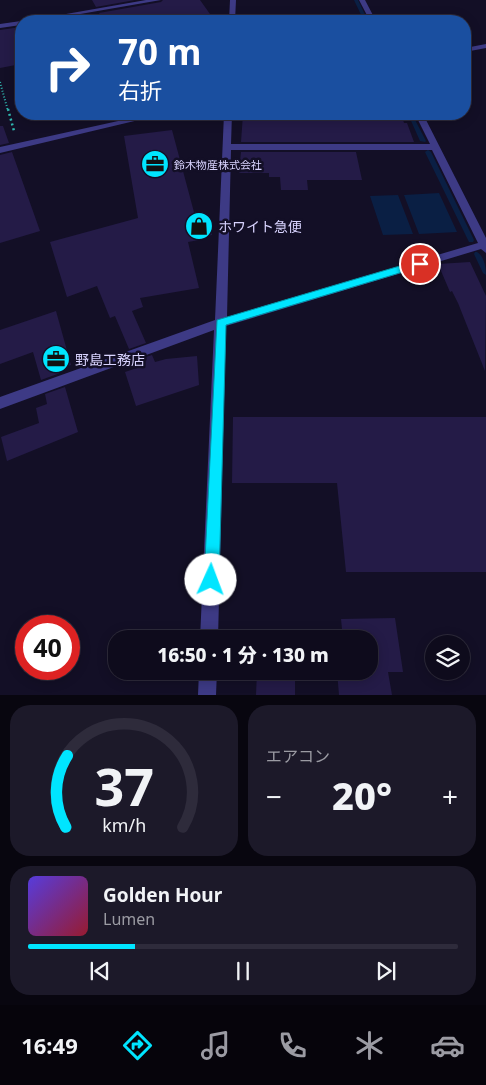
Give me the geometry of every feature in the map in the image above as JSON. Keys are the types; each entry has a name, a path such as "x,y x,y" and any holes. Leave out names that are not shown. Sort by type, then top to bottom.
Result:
{"street":[{"path":"66,15 158,0"},
{"path":"232,15 233,0"},
{"path":"362,0 370,15"},
{"path":"0,26 15,23"},
{"path":"471,49 486,46"},
{"path":"0,150 133,120"},
{"path":"209,630 228,120"},
{"path":"0,404 221,323 485,246 422,120"},
{"path":"227,147 435,147"},
{"path":"207,695 208,680"}],"path":[{"path":"0,82 18,146"}],"water":[{"path":"439,193 457,232 419,234 404,195"},
{"path":"398,195 413,234 383,235 370,196"}],"building":[{"path":"92,0 135,0 96,7"},
{"path":"163,0 200,0 211,15 100,15 99,13 161,2"},
{"path":"15,28 15,65 0,68 0,30"},
{"path":"243,120 403,120 404,123 407,123 414,142 241,142"},
{"path":"0,126 3,126 9,143 0,145"},
{"path":"172,130 195,216 206,214 212,235 188,242 199,288 140,298 143,307 132,311 146,343 129,349 115,316 110,318 97,286 67,297 50,242 138,218 124,136"},
{"path":"12,152 40,231 0,243 0,155"},
{"path":"241,152 356,152 362,180 307,180 308,190 281,190 280,177 269,177 269,173 239,173"},
{"path":"470,262 486,296 485,371 458,303 452,291 450,292 438,264"},
{"path":"56,311 71,365 59,369 60,373 41,380 33,352 0,364 0,330"},
{"path":"152,355 155,362 197,356 199,385 136,406 125,372 137,368 134,361"},
{"path":"65,387 78,432 7,461 1,437 39,423 36,408 47,404 45,394"},
{"path":"233,417 486,417 486,572 346,572 337,483 232,483"},
{"path":"395,618 403,672 388,672 392,695 339,695 338,680 378,680 378,630 342,630 341,619"},
{"path":"257,680 295,680 295,695 256,695"}],"waterway":[{"path":"356,0 363,15"},
{"path":"413,120 423,141"},
{"path":"428,152 471,240"},
{"path":"477,254 486,273"}],"place":[{"name":"鈴木物産株式会社","path":"155,164"},
{"name":"ホワイト急便","path":"199,226"},
{"name":"野島工務店","path":"56,359"}],"route":[{"path":"211,580 221,323 420,264"}]}
